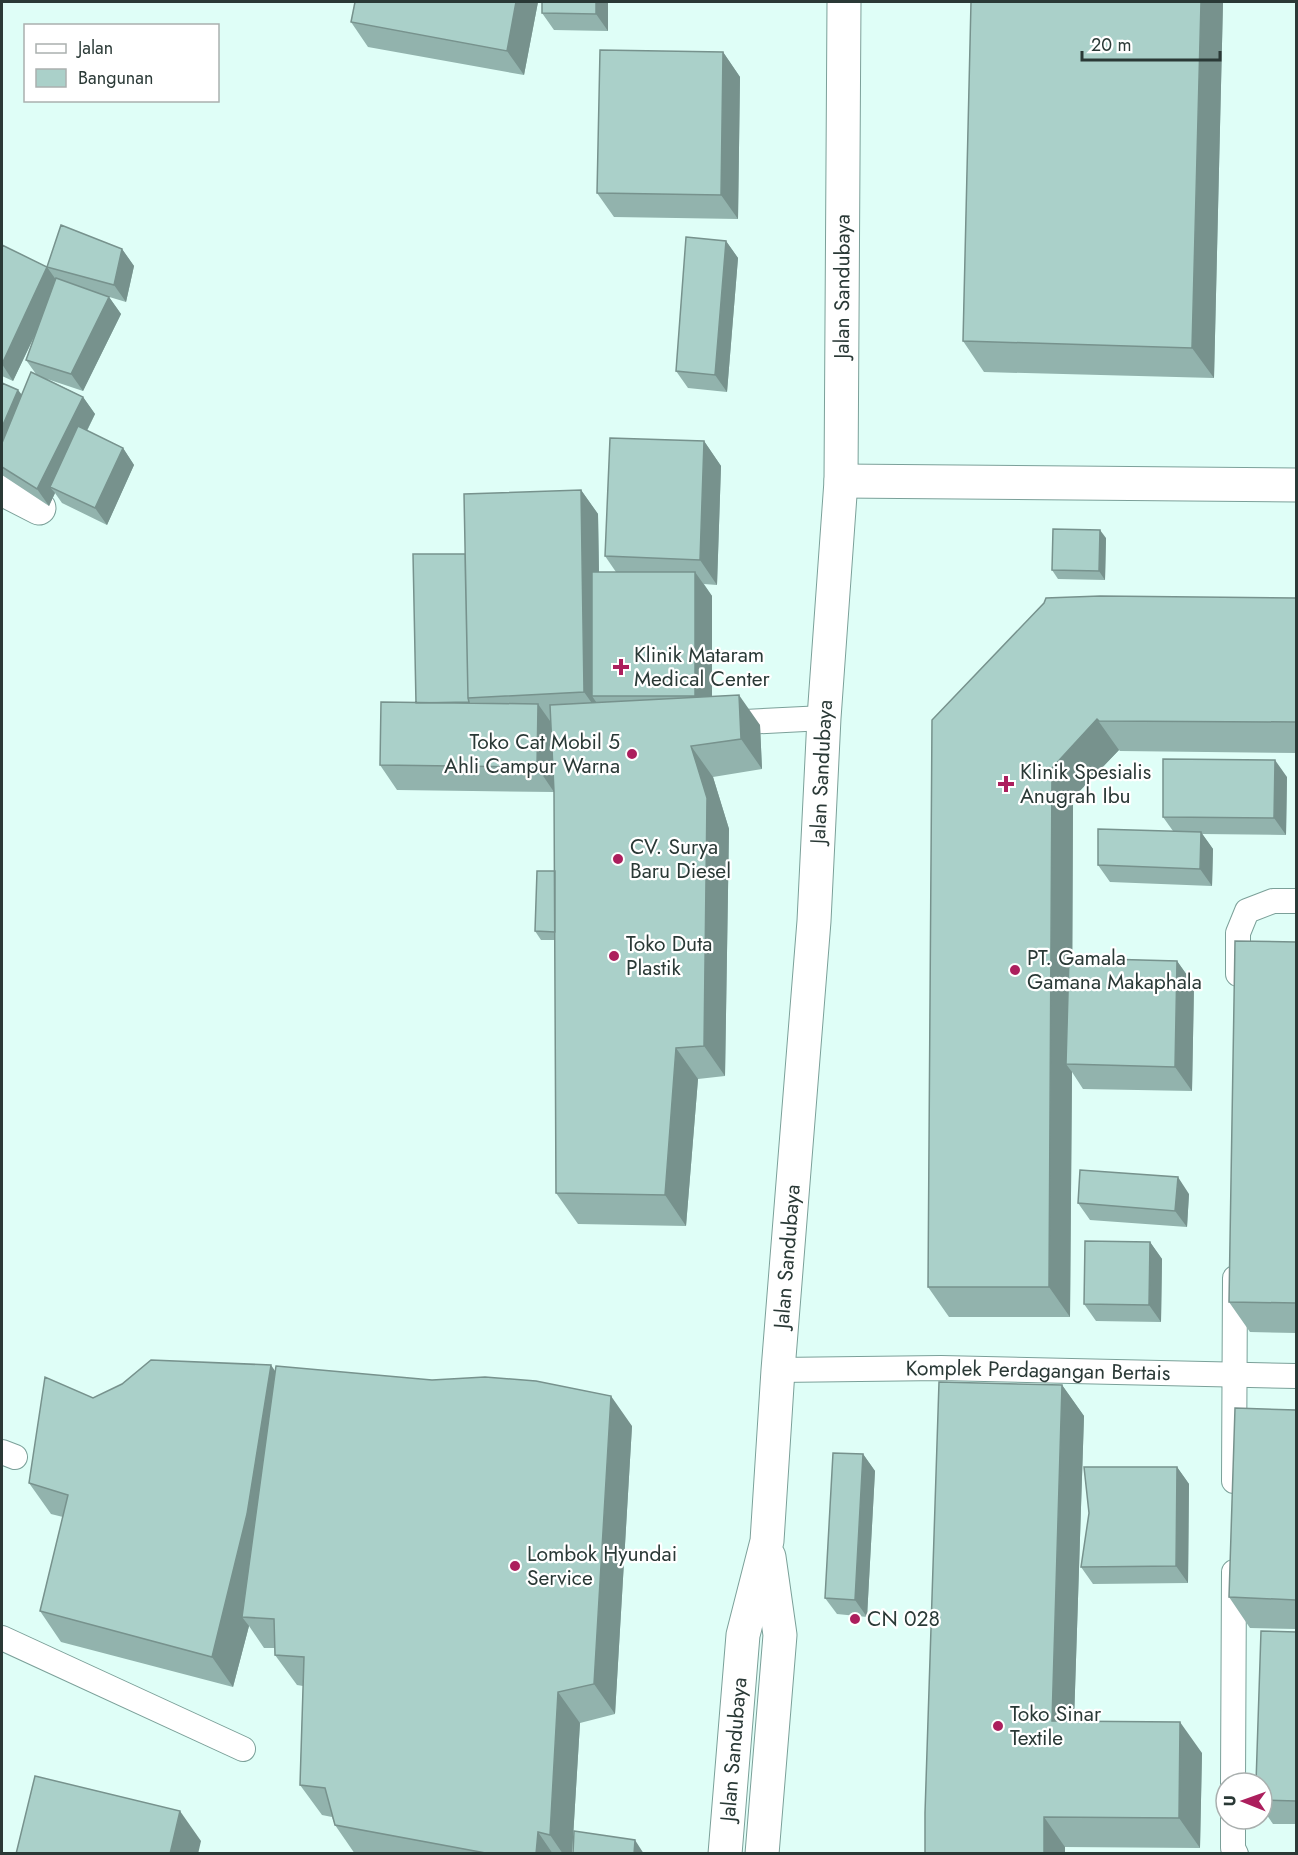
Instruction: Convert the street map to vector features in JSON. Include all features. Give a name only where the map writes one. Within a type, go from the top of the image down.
[{"type":"main road","name":"Jalan Sandubaya","points":[[725,1854],[743,1635],[767,1540],[778,1370],[814,921],[824,718],[841,482],[844,2]]},
{"type":"main road","points":[[841,482],[1296,485]]},
{"type":"main road","points":[[2,489],[39,508]]},
{"type":"main road","name":"Jalan Sandubaya","points":[[762,1854],[780,1635],[767,1540]]},
{"type":"lane","points":[[706,724],[824,718]]},
{"type":"lane","points":[[1238,993],[1238,933],[1247,911],[1273,901],[1296,901]]},
{"type":"lane","points":[[1234,1508],[1235,1256]]},
{"type":"lane","name":"Komplek Perdagangan Bertais","points":[[778,1370],[941,1368],[1296,1376]]},
{"type":"lane","points":[[1233,1771],[1234,1556]]},
{"type":"lane","points":[[2,1638],[243,1749]]},
{"type":"lane","points":[[1233,1831],[1233,1848],[1236,1854]]},
{"type":"building","points":[[355,2],[516,2],[507,51],[351,22]]},
{"type":"building","points":[[542,2],[596,2],[596,14],[542,13]]},
{"type":"building","points":[[971,2],[1201,2],[1192,348],[963,341]]},
{"type":"building","points":[[600,50],[723,52],[721,195],[597,193]]},
{"type":"building","points":[[61,225],[122,249],[114,285],[47,267]]},
{"type":"building","points":[[686,237],[726,241],[715,375],[676,371]]},
{"type":"building","points":[[2,245],[47,267],[2,364]]},
{"type":"building","points":[[56,278],[109,297],[71,374],[26,360]]},
{"type":"building","points":[[31,372],[83,397],[37,489],[2,467],[2,443]]},
{"type":"building","points":[[2,383],[18,390],[2,427]]},
{"type":"building","points":[[78,426],[123,448],[95,508],[50,487]]},
{"type":"building","points":[[610,438],[704,441],[700,560],[605,556]]},
{"type":"building","points":[[581,490],[584,692],[468,698],[464,494]]},
{"type":"building","points":[[1053,529],[1100,530],[1099,571],[1052,570]]},
{"type":"building","points":[[413,554],[465,554],[469,702],[416,703]]},
{"type":"building","points":[[592,572],[695,572],[695,696],[592,696]]},
{"type":"building","points":[[1100,596],[1296,598],[1296,722],[1099,721],[1097,719],[1052,768],[1049,1287],[928,1287],[932,720],[1044,603],[1046,598]]},
{"type":"building","points":[[739,695],[741,739],[691,746],[707,798],[704,1046],[676,1048],[665,1195],[556,1193],[554,792],[550,705]]},
{"type":"building","points":[[381,702],[538,704],[537,767],[380,765]]},
{"type":"building","points":[[1163,759],[1275,760],[1274,818],[1163,817]]},
{"type":"building","points":[[1098,829],[1201,832],[1200,869],[1098,865]]},
{"type":"building","points":[[537,871],[555,871],[555,932],[535,931]]},
{"type":"building","points":[[1235,941],[1296,942],[1296,1303],[1229,1302]]},
{"type":"building","points":[[1069,958],[1177,961],[1175,1067],[1066,1064]]},
{"type":"building","points":[[1080,1170],[1178,1177],[1175,1211],[1078,1203]]},
{"type":"building","points":[[1085,1241],[1150,1242],[1149,1305],[1084,1304]]},
{"type":"building","points":[[151,1360],[271,1365],[247,1514],[212,1657],[40,1611],[68,1495],[29,1483],[45,1377],[93,1398],[122,1384]]},
{"type":"building","points":[[276,1366],[432,1380],[485,1377],[536,1381],[611,1396],[594,1684],[558,1692],[550,1835],[538,1832],[536,1854],[491,1854],[335,1825],[325,1788],[300,1785],[304,1657],[275,1655],[274,1619],[242,1617]]},
{"type":"building","points":[[939,1382],[1062,1385],[1052,1721],[1180,1722],[1179,1818],[1044,1817],[1044,1854],[925,1854]]},
{"type":"building","points":[[1235,1408],[1296,1410],[1296,1600],[1229,1597]]},
{"type":"building","points":[[833,1453],[863,1454],[855,1600],[825,1598]]},
{"type":"building","points":[[1084,1467],[1177,1467],[1176,1566],[1081,1567],[1089,1513]]},
{"type":"building","points":[[1261,1631],[1296,1632],[1296,1801],[1274,1800],[1274,1771],[1256,1771]]},
{"type":"building","points":[[35,1776],[180,1811],[170,1854],[16,1854]]},
{"type":"building","points":[[574,1831],[635,1840],[634,1854],[573,1854]]},
{"type":"place","name":"Klinik Mataram Medical Center","points":[[621,667]]},
{"type":"place","name":"Toko Cat Mobil 5 Ahli Campur Warna","points":[[632,754]]},
{"type":"place","name":"Klinik Spesialis Anugrah Ibu","points":[[1006,784]]},
{"type":"place","name":"CV. Surya Baru Diesel","points":[[618,859]]},
{"type":"place","name":"Toko Duta Plastik","points":[[614,956]]},
{"type":"place","name":"PT. Gamala Gamana Makaphala","points":[[1015,970]]},
{"type":"place","name":"Lombok Hyundai Service","points":[[515,1566]]},
{"type":"place","name":"CN 028","points":[[855,1619]]},
{"type":"place","name":"Toko Sinar Textile","points":[[998,1726]]}]
